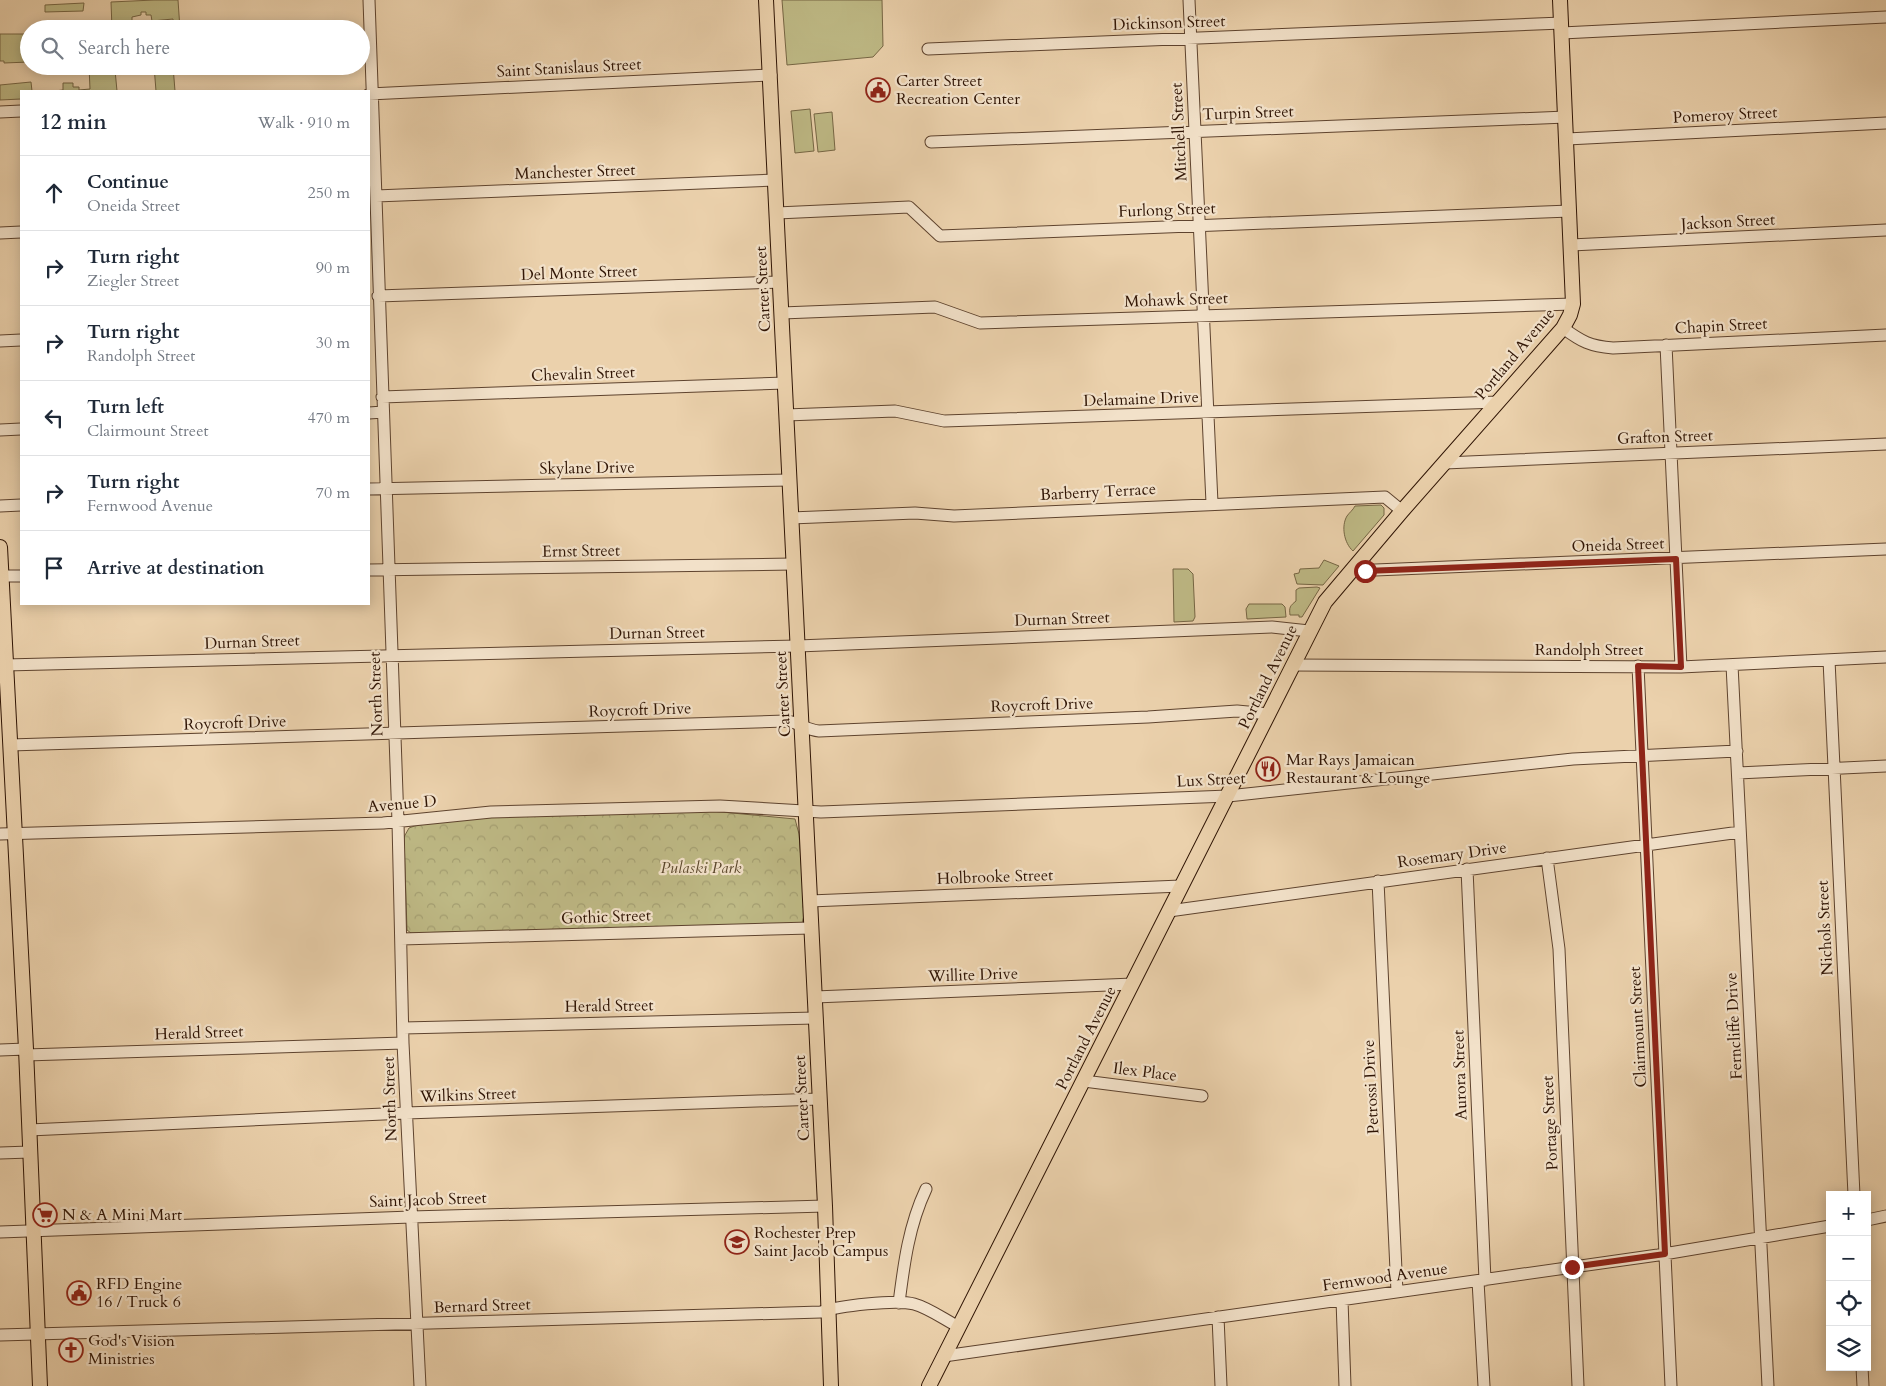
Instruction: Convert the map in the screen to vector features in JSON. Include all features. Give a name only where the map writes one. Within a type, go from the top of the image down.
[{"type":"main road","name":"Carter Street","points":[[766,0],[825,1206],[831,1386]]},
{"type":"main road","name":"Portland Avenue","points":[[929,1386],[1325,602],[1402,511],[1563,328],[1570,315],[1573,304],[1560,0]]},
{"type":"main road","points":[[0,556],[2,635],[5,665],[7,834],[26,1052],[40,1386]]},
{"type":"street","name":"North Street","points":[[369,0],[369,20]]},
{"type":"street","name":"Mitchell Street","points":[[1189,0],[1212,503]]},
{"type":"street","name":"Dickinson Street","points":[[928,49],[1191,38],[1886,17]]},
{"type":"street","name":"North Street","points":[[370,47],[376,196],[372,216],[378,296],[374,322],[383,412],[398,822],[406,1113],[420,1386]]},
{"type":"street","name":"Saint Stanislaus Street","points":[[371,94],[771,76]]},
{"type":"street","points":[[0,112],[20,111]]},
{"type":"street","name":"Turpin Street","points":[[931,142],[1566,117]]},
{"type":"street","name":"Pomeroy Street","points":[[1566,140],[1886,124]]},
{"type":"street","name":"Manchester Street","points":[[376,196],[775,180]]},
{"type":"street","name":"Furlong Street","points":[[777,213],[909,207],[940,236],[1570,211]]},
{"type":"street","name":"Jackson Street","points":[[1571,245],[1886,230]]},
{"type":"street","points":[[0,233],[20,232]]},
{"type":"street","name":"Del Monte Street","points":[[378,296],[780,282]]},
{"type":"street","name":"Mohawk Street","points":[[782,313],[935,307],[980,323],[1573,304]]},
{"type":"street","name":"Chapin Street","points":[[1563,328],[1576,338],[1593,346],[1613,348],[1886,335]]},
{"type":"street","points":[[0,341],[20,340]]},
{"type":"street","points":[[1666,345],[1681,667]]},
{"type":"street","name":"Chevalin Street","points":[[382,397],[785,382]]},
{"type":"street","name":"Delamaine Drive","points":[[786,415],[895,411],[944,422],[1498,402]]},
{"type":"street","points":[[370,413],[383,412]]},
{"type":"street","points":[[0,430],[20,429]]},
{"type":"street","name":"Grafton Street","points":[[1445,463],[1886,444]]},
{"type":"street","name":"Skylane Drive","points":[[370,489],[790,480]]},
{"type":"street","name":"Barberry Terrace","points":[[791,518],[915,513],[954,516],[1212,503],[1385,497],[1402,511]]},
{"type":"street","points":[[0,506],[20,505]]},
{"type":"street","name":"Oneida Street","points":[[1351,571],[1886,550]]},
{"type":"street","name":"Ernst Street","points":[[370,570],[793,564]]},
{"type":"street","points":[[2,576],[20,576]]},
{"type":"street","name":"Durnan Street","points":[[5,665],[798,646],[1272,627],[1309,631]]},
{"type":"street","name":"Randolph Street","points":[[1292,665],[1681,667],[1886,657]]},
{"type":"street","name":"Nichols Street","points":[[1829,660],[1854,1191]]},
{"type":"street","name":"Ferncliffe Drive","points":[[1732,664],[1768,1386]]},
{"type":"street","name":"Clairmount Street","points":[[1638,666],[1671,1386]]},
{"type":"street","name":"Roycroft Drive","points":[[6,737],[394,734],[785,721],[794,721],[802,727],[819,731],[1138,718],[1237,711],[1269,714]]},
{"type":"street","name":"Lux Street","points":[[806,812],[1228,796],[1573,760],[1736,751]]},
{"type":"street","points":[[1738,773],[1886,766]]},
{"type":"street","name":"Avenue D","points":[[7,834],[398,822],[491,812],[692,806],[730,806],[806,812]]},
{"type":"street","name":"Rosemary Drive","points":[[1169,911],[1740,832]]},
{"type":"street","name":"Portage Street","points":[[1547,858],[1559,949],[1578,1386]]},
{"type":"street","name":"Aurora Street","points":[[1467,869],[1484,1386]]},
{"type":"street","name":"Petrossi Drive","points":[[1378,881],[1397,1292]]},
{"type":"street","name":"Holbrooke Street","points":[[810,901],[1181,886]]},
{"type":"street","name":"Gothic Street","points":[[401,939],[811,928]]},
{"type":"street","name":"Willite Drive","points":[[814,997],[1133,984]]},
{"type":"street","name":"Herald Street","points":[[403,1028],[815,1018]]},
{"type":"street","name":"Herald Street","points":[[0,1050],[26,1052],[404,1043]]},
{"type":"street","name":"Ilex Place","points":[[1084,1081],[1202,1096]]},
{"type":"street","name":"Wilkins Street","points":[[29,1130],[406,1113],[819,1099]]},
{"type":"street","points":[[0,1153],[30,1152]]},
{"type":"street","points":[[899,1303],[903,1266],[911,1228],[926,1189]]},
{"type":"street","name":"Saint Jacob Street","points":[[0,1232],[411,1217],[825,1206]]},
{"type":"street","points":[[1871,1219],[1886,1216]]},
{"type":"street","name":"Fernwood Avenue","points":[[944,1356],[1665,1254],[1826,1227]]},
{"type":"street","points":[[1342,1300],[1345,1386]]},
{"type":"street","name":"Bernard Street","points":[[0,1335],[821,1312],[837,1306],[899,1303],[916,1304],[959,1327]]},
{"type":"street","points":[[1218,1317],[1221,1386]]},
{"type":"street","points":[[1862,1371],[1863,1386]]},
{"type":"green space","points":[[178,0],[179,20],[152,20],[151,15],[141,12],[141,15],[132,17],[132,20],[112,20],[111,2]]},
{"type":"green space","points":[[782,0],[882,0],[883,46],[873,57],[787,65]]},
{"type":"green space","points":[[84,3],[83,11],[45,12],[45,5]]},
{"type":"green space","points":[[0,34],[20,34],[20,62],[4,63],[4,61],[0,61]]},
{"type":"green space","points":[[89,75],[115,75],[117,90],[79,90],[90,89]]},
{"type":"green space","points":[[155,75],[174,75],[175,90],[156,90]]},
{"type":"green space","points":[[31,82],[32,90],[20,90],[20,99],[0,100],[0,85]]},
{"type":"green space","points":[[63,83],[73,83],[73,87],[79,87],[79,90],[63,90]]},
{"type":"green space","points":[[810,109],[814,151],[795,153],[791,111]]},
{"type":"green space","points":[[832,112],[835,150],[818,152],[814,114]]},
{"type":"green space","points":[[1381,505],[1384,508],[1384,515],[1353,551],[1347,544],[1344,534],[1347,516],[1355,506]]},
{"type":"green space","points":[[1324,560],[1339,566],[1323,585],[1297,584],[1294,574],[1299,573],[1300,569],[1319,568]]},
{"type":"green space","points":[[1173,569],[1188,569],[1193,574],[1195,617],[1193,621],[1174,622]]},
{"type":"green space","points":[[1299,588],[1320,588],[1302,617],[1290,615],[1290,607],[1296,601],[1296,590]]},
{"type":"green space","points":[[1249,604],[1282,604],[1285,607],[1286,617],[1247,619],[1246,609]]},
{"type":"green space","name":"Pulaski Park","points":[[711,811],[795,819],[799,834],[805,912],[802,923],[411,933],[407,930],[404,837],[409,828],[420,824],[493,817]]},
{"type":"place","name":"Carter Street Recreation Center","points":[[878,90]]},
{"type":"place","name":"Mar Rays Jamaican Restaurant & Lounge","points":[[1268,769]]},
{"type":"place","name":"N & A Mini Mart","points":[[45,1215]]},
{"type":"place","name":"Rochester Prep Saint Jacob Campus","points":[[737,1242]]},
{"type":"place","name":"RFD Engine 16 / Truck 6","points":[[79,1293]]},
{"type":"place","name":"God's Vision Ministries","points":[[71,1350]]},
{"type":"route","points":[[1365,571],[1676,559],[1681,667],[1638,666],[1665,1254],[1572,1267]]}]
